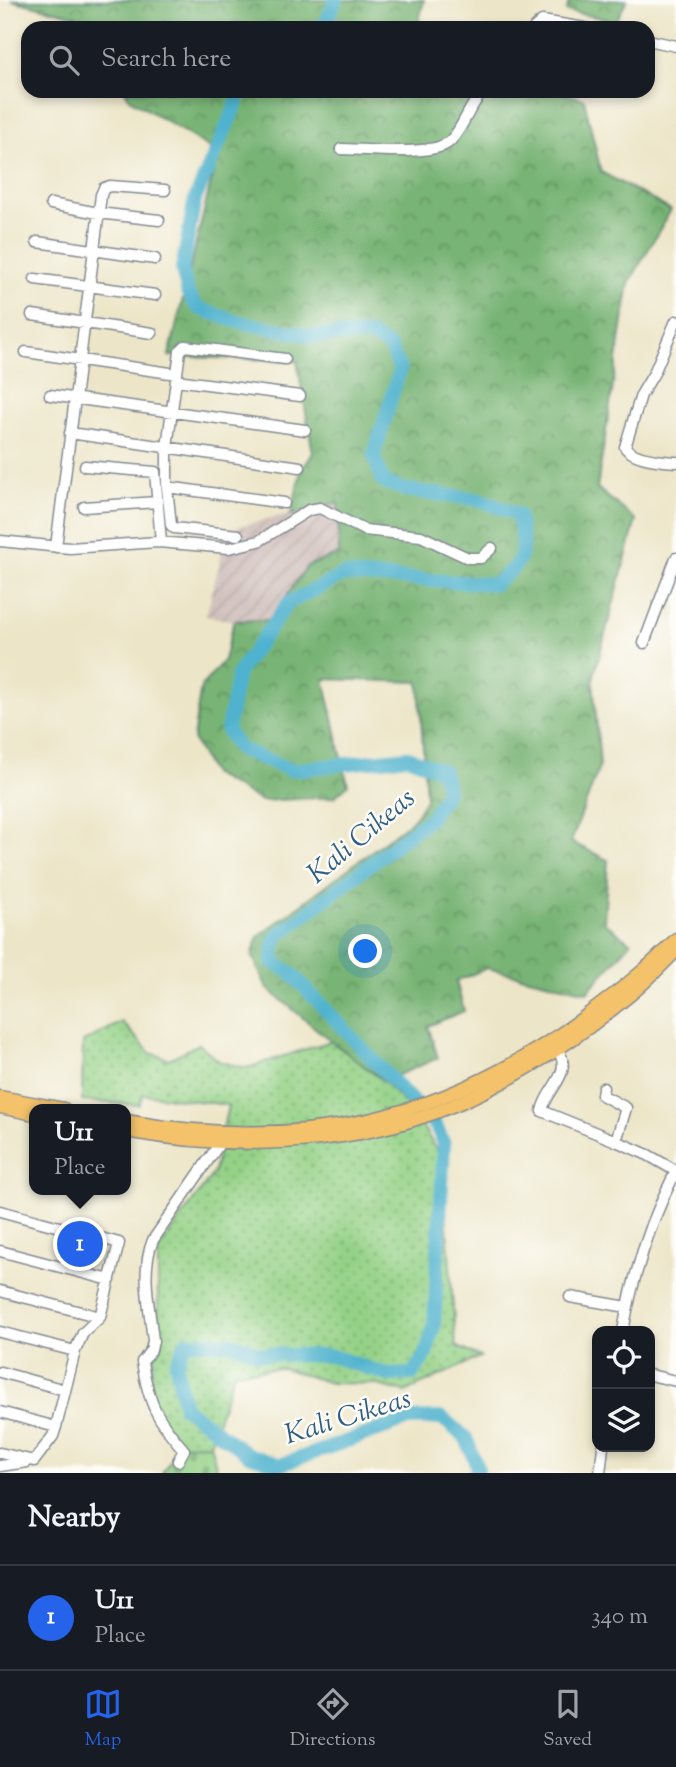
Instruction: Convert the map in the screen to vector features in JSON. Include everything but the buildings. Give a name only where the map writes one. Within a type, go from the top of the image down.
[{"type":"main road","points":[[459,1097],[496,1084],[557,1049],[631,995],[676,944]]},
{"type":"main road","points":[[131,1122],[217,1133],[297,1131],[412,1121],[459,1097],[552,1041],[676,944]]},
{"type":"main road","points":[[0,1097],[37,1104]]},
{"type":"main road","points":[[0,1107],[29,1113]]},
{"type":"main road","points":[[131,1131],[220,1143],[297,1141],[381,1123]]},
{"type":"street","points":[[655,42],[676,46]]},
{"type":"street","points":[[341,149],[417,151],[443,146],[452,140],[477,98]]},
{"type":"street","points":[[57,547],[78,359],[101,195],[104,188],[110,186],[165,190]]},
{"type":"street","points":[[51,204],[159,220]]},
{"type":"street","points":[[37,242],[155,259]]},
{"type":"street","points":[[35,279],[155,295]]},
{"type":"street","points":[[32,315],[152,333]]},
{"type":"street","points":[[676,321],[654,373],[640,395],[625,447],[628,452],[676,462]]},
{"type":"street","points":[[237,535],[172,527],[167,487],[167,447],[180,351],[185,346],[285,359]]},
{"type":"street","points":[[26,352],[300,396]]},
{"type":"street","points":[[50,395],[304,430]]},
{"type":"street","points":[[70,433],[300,467]]},
{"type":"street","points":[[85,466],[155,472],[161,542]]},
{"type":"street","points":[[167,487],[284,503]]},
{"type":"street","points":[[84,507],[157,502]]},
{"type":"street","points":[[0,541],[71,548],[161,542],[229,548],[259,541],[309,510],[320,508],[364,530],[421,536],[468,558],[481,558],[492,548]]},
{"type":"street","points":[[644,643],[676,558]]},
{"type":"street","points":[[557,1049],[562,1057],[563,1067],[552,1092],[542,1106],[542,1111],[648,1155],[676,1171],[657,1208],[623,1326]]},
{"type":"street","points":[[603,1088],[602,1096],[626,1108],[616,1141]]},
{"type":"street","points":[[178,1461],[184,1450],[153,1410],[142,1362],[151,1350],[153,1341],[146,1269],[148,1252],[153,1240],[220,1143]]},
{"type":"street","points":[[0,1211],[119,1243],[100,1317],[83,1333],[75,1351],[52,1436],[34,1461],[0,1466]]},
{"type":"street","points":[[0,1251],[110,1280]]},
{"type":"street","points":[[0,1291],[100,1317]]},
{"type":"street","points":[[570,1297],[627,1307]]},
{"type":"street","points":[[0,1332],[75,1351]]},
{"type":"street","points":[[0,1372],[65,1390]]},
{"type":"street","points":[[655,1376],[676,1381]]},
{"type":"street","points":[[0,1412],[56,1427]]},
{"type":"street","points":[[600,1473],[602,1452]]},
{"type":"street","points":[[0,1453],[34,1461]]},
{"type":"shaded area","points":[[338,501],[339,554],[307,566],[270,620],[234,621],[206,616],[221,558],[222,531]]},
{"type":"green space","points":[[11,0],[424,0],[419,21],[79,21],[76,16]]},
{"type":"green space","points":[[570,0],[627,0],[616,21],[566,11]]},
{"type":"green space","points":[[580,98],[584,99],[601,172],[671,210],[629,283],[597,488],[636,520],[593,679],[600,765],[571,842],[608,860],[604,922],[631,943],[587,992],[487,968],[456,981],[464,1011],[428,1026],[438,1058],[384,1081],[267,988],[252,955],[259,936],[413,820],[426,799],[419,682],[324,679],[348,785],[334,797],[261,801],[212,774],[193,739],[201,687],[224,660],[234,621],[270,620],[307,566],[339,554],[338,502],[291,515],[301,471],[313,453],[297,361],[169,356],[218,153],[130,99]]},
{"type":"green space","points":[[122,1022],[150,1053],[169,1059],[199,1044],[220,1062],[247,1068],[331,1041],[384,1081],[415,1114],[442,1159],[456,1346],[480,1357],[405,1392],[374,1384],[331,1383],[282,1368],[234,1372],[210,1444],[180,1445],[149,1401],[158,1314],[158,1250],[214,1172],[228,1105],[143,1094],[139,1105],[82,1101],[83,1042]]},
{"type":"green space","points":[[210,1444],[218,1473],[162,1473],[180,1445]]},
{"type":"waterway","name":"Kali Cikeas","points":[[326,21],[336,0]]},
{"type":"waterway","name":"Kali Cikeas","points":[[239,98],[195,199],[182,269],[188,294],[198,308],[235,321],[312,336],[370,335],[390,347],[400,369],[374,455],[383,482],[406,490],[481,500],[518,515],[522,547],[513,568],[495,584],[344,575],[288,603],[238,673],[227,730],[239,749],[291,770],[408,757],[443,771],[447,792],[430,818],[275,938],[273,962],[290,972],[436,1126],[444,1144],[434,1326],[426,1354],[413,1374],[388,1375],[332,1356],[261,1354],[231,1343],[186,1342],[176,1364],[184,1407],[249,1455],[280,1465],[409,1419],[442,1418],[466,1438],[478,1469],[475,1473]]},
{"type":"place","name":"U11","points":[[80,1244]]}]
